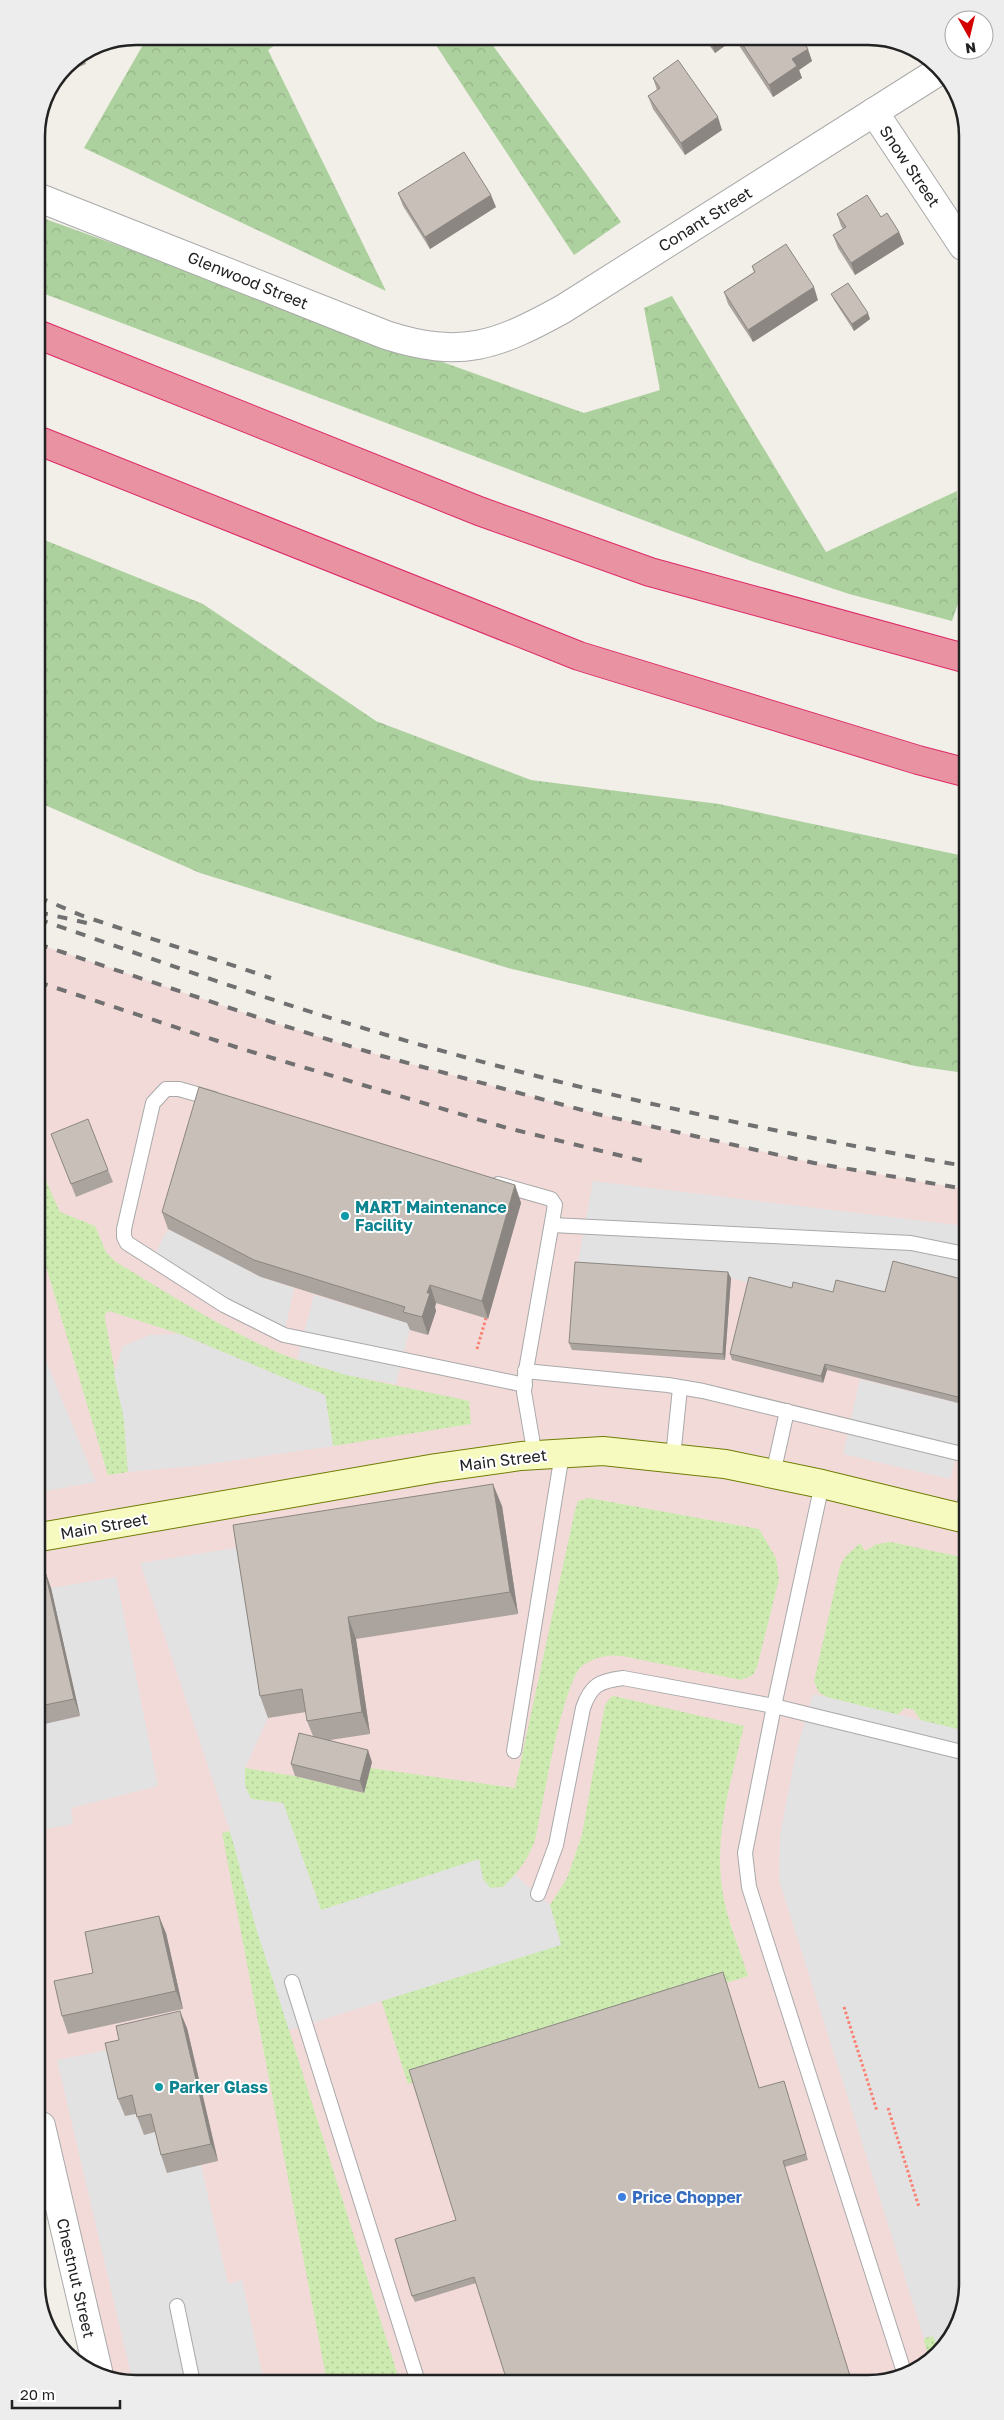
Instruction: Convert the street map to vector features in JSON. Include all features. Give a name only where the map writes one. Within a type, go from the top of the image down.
[{"type":"highway","points":[[45,337],[479,511],[650,572],[959,657]]},
{"type":"highway","points":[[45,443],[579,656],[918,760],[959,771]]},
{"type":"main road","name":"Main Street","points":[[45,1536],[436,1468],[535,1456],[603,1451],[725,1464],[959,1511]]},
{"type":"street","name":"Conant Street","points":[[463,348],[514,334],[563,309],[934,74]]},
{"type":"street","name":"Snow Street","points":[[874,112],[959,240]]},
{"type":"street","name":"Glenwood Street","points":[[45,199],[386,335],[428,346],[463,348]]},
{"type":"street","name":"Chestnut Street","points":[[45,2143],[97,2366]]},
{"type":"lane","points":[[227,1103],[179,1089],[166,1089],[158,1094],[153,1103],[124,1237],[127,1244],[224,1305],[284,1335],[525,1378],[680,1388],[787,1411],[959,1453]]},
{"type":"lane","points":[[484,1180],[551,1199],[555,1206],[525,1378],[535,1456]]},
{"type":"lane","points":[[552,1225],[911,1243],[959,1253]]},
{"type":"lane","points":[[673,1457],[680,1388]]},
{"type":"lane","points":[[773,1474],[787,1411]]},
{"type":"lane","points":[[514,1751],[562,1454]]},
{"type":"lane","points":[[822,1484],[774,1706],[745,1853],[749,1888],[903,2368]]},
{"type":"lane","points":[[538,1894],[556,1845],[584,1708],[589,1692],[598,1684],[609,1680],[623,1678],[774,1706],[959,1751]]},
{"type":"lane","points":[[292,1982],[416,2375]]},
{"type":"lane","points":[[177,2306],[191,2375]]},
{"type":"path","points":[[477,1348],[486,1318]]},
{"type":"path","points":[[844,2007],[877,2111]]},
{"type":"path","points":[[888,2108],[919,2207]]},
{"type":"shaded area","points":[[45,946],[275,1023],[382,1056],[597,1114],[814,1163],[959,1188],[959,2284],[954,2313],[944,2334],[932,2348],[913,2363],[891,2372],[868,2375],[130,2375],[113,2372],[97,2366],[45,2142]]},
{"type":"shaded area","points":[[593,1181],[959,1225],[959,1286],[887,1299],[836,1299],[794,1294],[731,1278],[577,1268]]},
{"type":"shaded area","points":[[168,1229],[261,1277],[294,1288],[284,1335],[152,1259]]},
{"type":"shaded area","points":[[314,1295],[411,1324],[396,1384],[346,1375],[297,1359]]},
{"type":"shaded area","points":[[180,1334],[325,1395],[333,1446],[195,1466],[128,1472],[124,1419],[114,1374],[123,1346],[150,1335]]},
{"type":"shaded area","points":[[45,1359],[96,1482],[45,1491]]},
{"type":"shaded area","points":[[860,1379],[959,1403],[959,1449],[950,1479],[843,1454]]},
{"type":"shaded area","points":[[241,1547],[268,1718],[245,1768],[245,1786],[251,1799],[283,1803],[321,1910],[479,1859],[483,1879],[490,1888],[503,1887],[515,1875],[550,1905],[561,1945],[289,2030],[256,1928],[230,1831],[140,1563]]},
{"type":"shaded area","points":[[116,1577],[158,1786],[71,1808],[73,1824],[45,1829],[45,1724],[80,1716],[51,1588]]},
{"type":"shaded area","points":[[813,1694],[959,1729],[959,2284],[957,2301],[950,2324],[936,2344],[933,2336],[924,2338],[779,1880],[780,1836],[796,1753]]},
{"type":"shaded area","points":[[108,2050],[125,2116],[139,2113],[158,2131],[201,2165],[228,2284],[242,2280],[262,2375],[131,2375],[57,2060]]},
{"type":"green space","points":[[143,45],[275,45],[268,50],[386,291],[84,148]]},
{"type":"green space","points":[[436,45],[493,45],[621,222],[574,255]]},
{"type":"green space","points":[[45,219],[584,413],[660,390],[644,308],[672,296],[826,552],[957,491],[959,601],[952,621],[849,594],[754,562],[45,294]]},
{"type":"green space","points":[[45,540],[203,604],[376,721],[531,780],[719,804],[959,855],[959,1072],[915,1066],[508,968],[200,873],[45,805]]},
{"type":"green space","points":[[45,1178],[60,1212],[95,1226],[106,1252],[116,1262],[228,1328],[274,1351],[319,1367],[469,1401],[471,1424],[333,1446],[325,1395],[180,1334],[109,1311],[105,1314],[105,1319],[124,1419],[128,1472],[108,1475],[45,1263]]},
{"type":"green space","points":[[589,1498],[759,1529],[776,1558],[779,1579],[757,1667],[753,1675],[741,1680],[617,1655],[591,1660],[582,1666],[567,1696],[560,1720],[535,1841],[522,1866],[503,1887],[490,1888],[483,1879],[479,1860],[296,1919],[318,1901],[283,1803],[251,1799],[245,1786],[245,1768],[295,1776],[364,1793],[370,1768],[515,1788],[575,1510],[578,1501]]},
{"type":"green space","points":[[891,1542],[959,1557],[959,1729],[921,1721],[914,1710],[905,1708],[897,1715],[827,1697],[819,1693],[814,1681],[840,1566],[845,1557],[860,1543],[865,1551],[877,1544]]},
{"type":"green space","points":[[614,1696],[744,1726],[724,1814],[720,1859],[721,1881],[727,1913],[748,1976],[408,2084],[373,1975],[561,1945],[550,1905],[567,1878],[582,1835],[605,1705]]},
{"type":"green space","points":[[230,1831],[289,2030],[398,2375],[326,2375],[222,1833]]},
{"type":"green space","points":[[933,2336],[937,2343],[927,2352],[924,2341],[924,2338]]},
{"type":"building","points":[[743,45],[806,45],[808,49],[792,59],[797,66],[769,85]]},
{"type":"building","points":[[678,60],[718,117],[681,143],[648,96],[660,88],[653,78]]},
{"type":"building","points":[[464,152],[491,195],[425,237],[398,193]]},
{"type":"building","points":[[867,195],[881,217],[887,213],[899,232],[851,263],[833,235],[846,227],[837,214]]},
{"type":"building","points":[[786,244],[814,287],[748,330],[724,292],[755,272],[752,266]]},
{"type":"building","points":[[848,283],[868,313],[852,324],[831,294]]},
{"type":"building","name":"MART Maintenance Facility","points":[[199,1087],[515,1185],[482,1301],[430,1285],[427,1293],[430,1293],[422,1317],[403,1312],[405,1307],[254,1260],[162,1212]]},
{"type":"building","points":[[88,1119],[108,1170],[71,1184],[51,1134]]},
{"type":"building","points":[[893,1261],[959,1278],[959,1397],[825,1364],[821,1376],[730,1354],[749,1277],[792,1288],[793,1282],[833,1292],[836,1280],[885,1292]]},
{"type":"building","points":[[575,1262],[728,1272],[723,1354],[569,1343]]},
{"type":"building","points":[[493,1484],[510,1592],[348,1617],[362,1712],[307,1721],[302,1689],[260,1696],[233,1525]]},
{"type":"building","points":[[45,1571],[74,1699],[45,1705]]},
{"type":"building","points":[[299,1733],[368,1750],[360,1781],[291,1764]]},
{"type":"building","points":[[159,1916],[176,1991],[62,2016],[54,1981],[93,1973],[85,1932]]},
{"type":"building","name":"Price Chopper","points":[[723,1972],[759,2088],[784,2081],[806,2154],[783,2161],[850,2375],[505,2375],[474,2277],[412,2296],[395,2239],[456,2220],[409,2070]]},
{"type":"building","name":"Parker Glass","points":[[180,2011],[211,2144],[161,2155],[151,2114],[137,2117],[132,2095],[118,2099],[105,2043],[119,2040],[116,2026]]},
{"type":"railway","points":[[45,900],[83,916],[271,978]]},
{"type":"railway","points":[[45,914],[87,923]]},
{"type":"railway","points":[[45,921],[280,1002],[449,1053],[706,1116],[959,1165]]},
{"type":"railway","points":[[45,946],[275,1023],[382,1056],[597,1114],[814,1163],[959,1188]]},
{"type":"railway","points":[[45,984],[239,1048],[507,1128],[651,1163]]},
{"type":"place","name":"MART Maintenance Facility","points":[[345,1216]]},
{"type":"place","name":"Parker Glass","points":[[159,2087]]},
{"type":"place","name":"Price Chopper","points":[[622,2197]]}]
